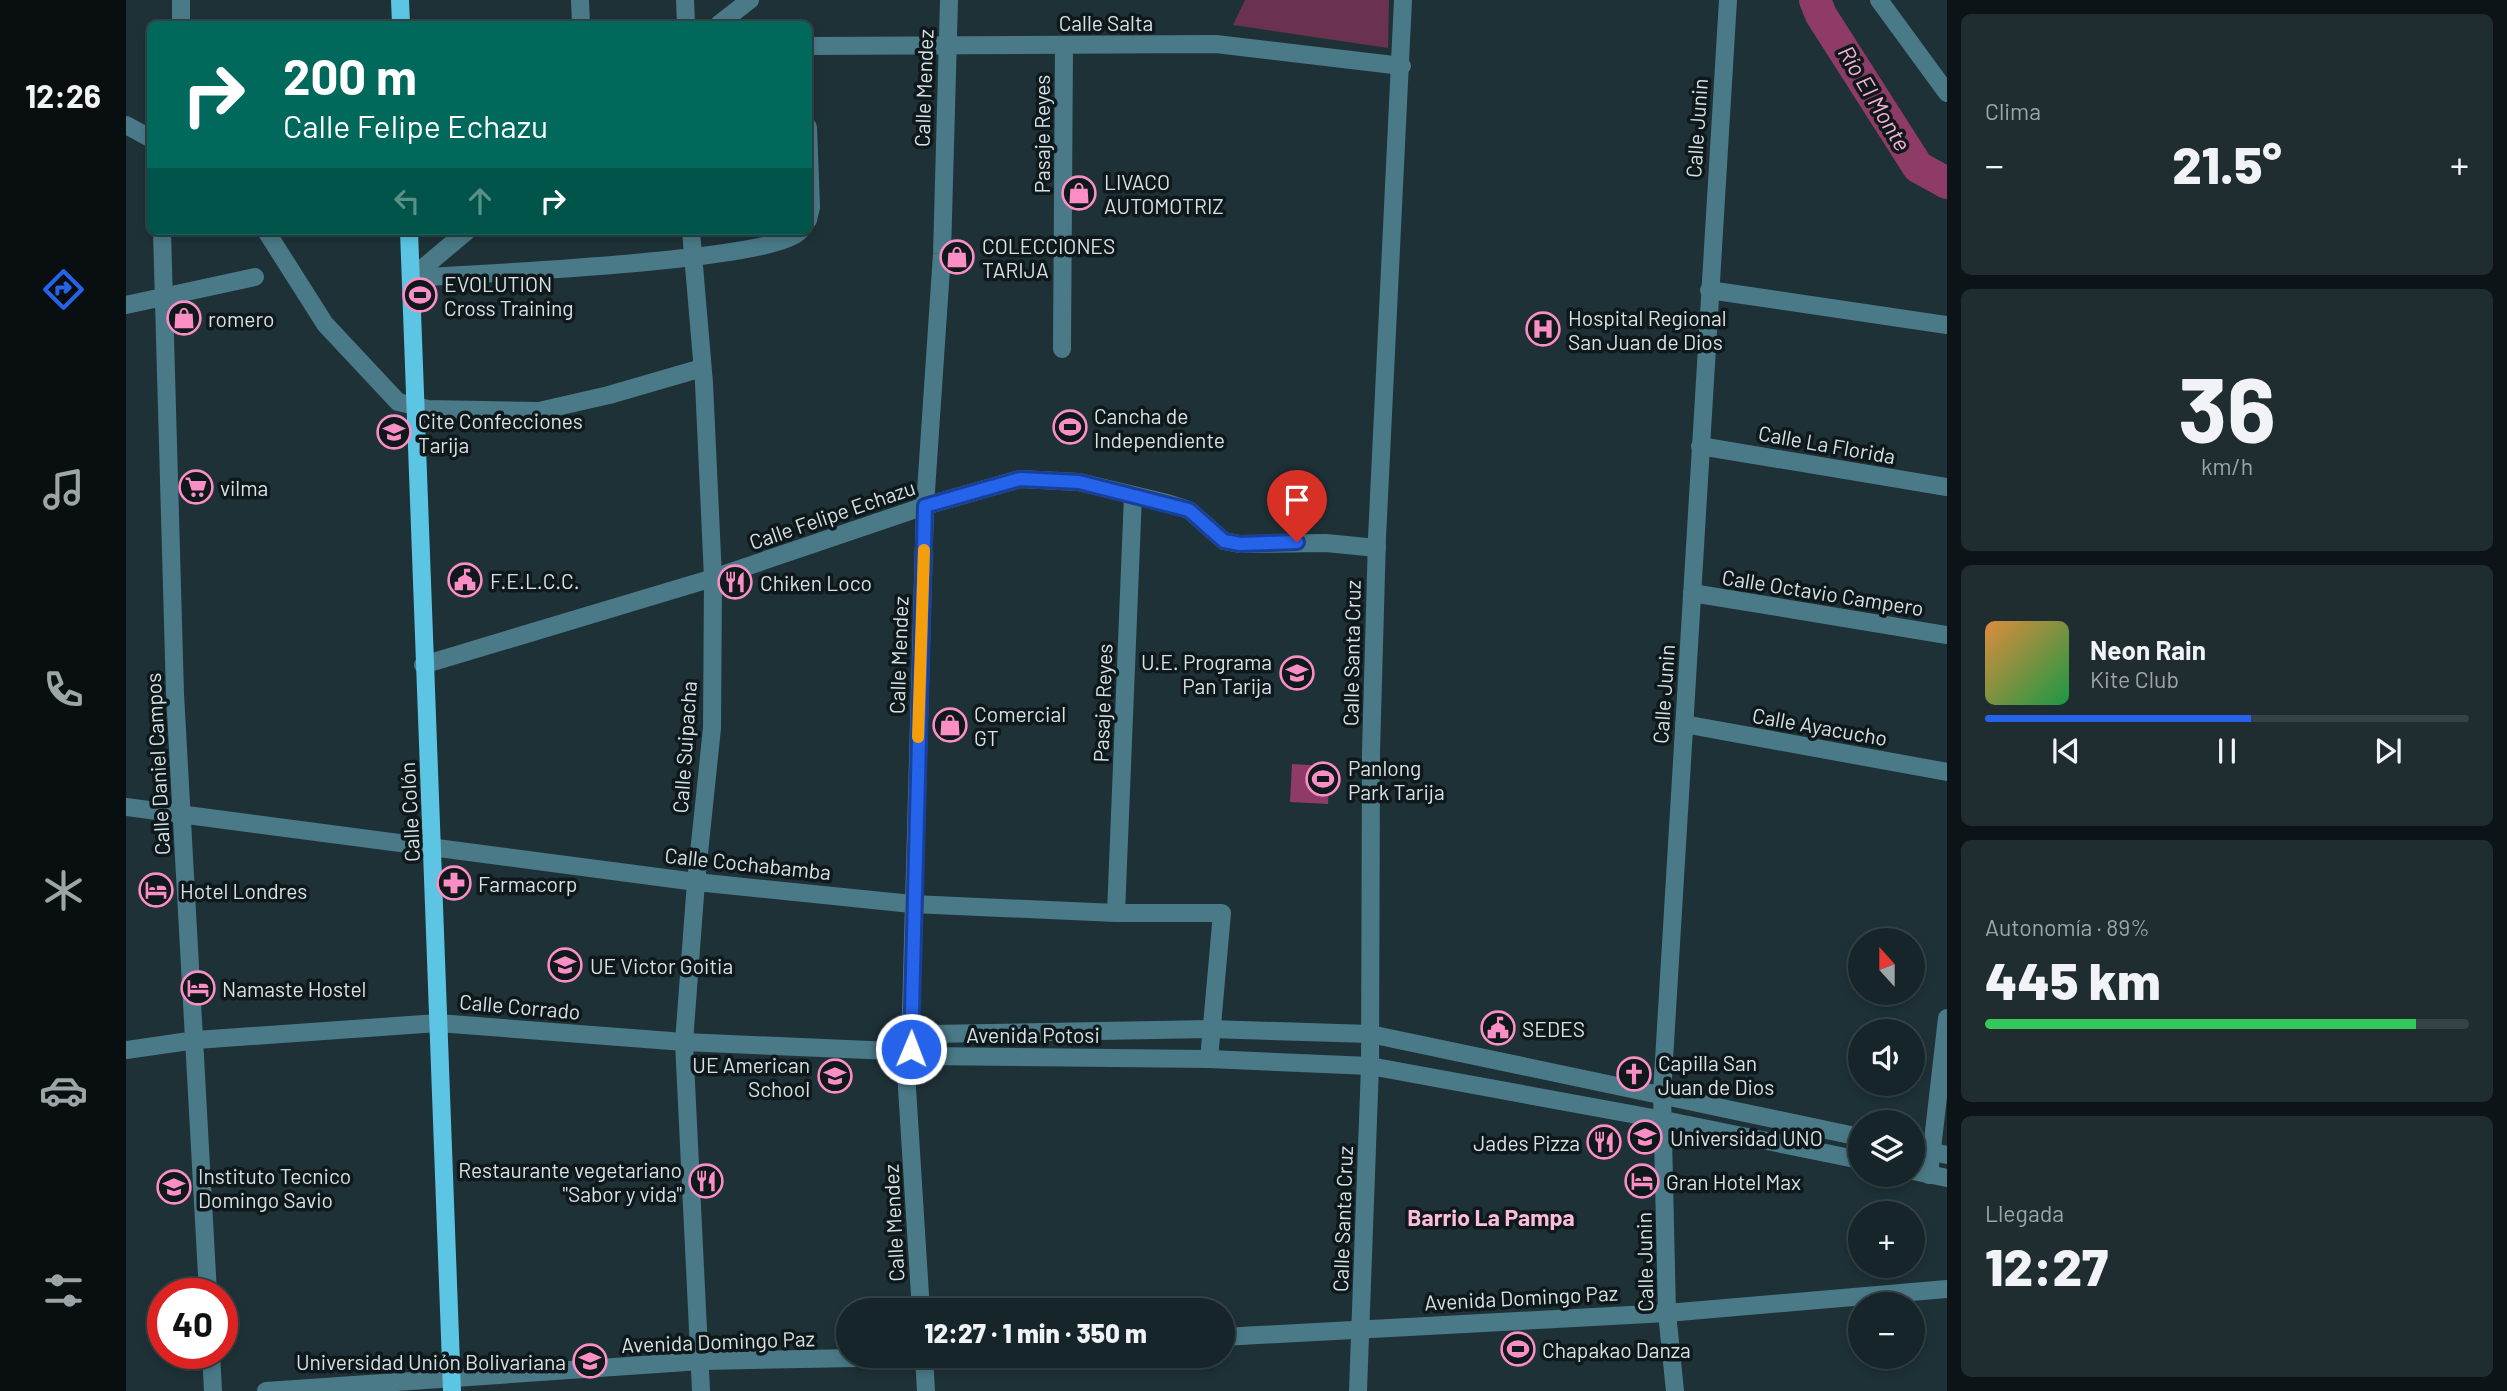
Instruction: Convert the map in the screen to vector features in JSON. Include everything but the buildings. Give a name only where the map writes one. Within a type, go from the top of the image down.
[{"type":"main road","points":[[400,0],[401,21]]},
{"type":"main road","name":"Calle Colón","points":[[409,235],[423,665],[434,845],[452,1385]]},
{"type":"street","points":[[181,0],[181,21]]},
{"type":"street","points":[[580,0],[581,21]]},
{"type":"street","points":[[685,0],[686,21]]},
{"type":"street","points":[[723,21],[750,0]]},
{"type":"street","name":"Calle Mendez","points":[[920,1298],[906,1072],[911,1049],[912,904],[925,506],[942,254],[949,0]]},
{"type":"street","name":"Calle Santa Cruz","points":[[1358,1391],[1370,1066],[1377,548],[1402,66],[1403,0]]},
{"type":"street","name":"Calle Junin","points":[[1675,1391],[1667,1313],[1662,1093],[1728,0]]},
{"type":"street","points":[[1879,0],[1947,93]]},
{"type":"street","name":"Calle Salta","points":[[812,46],[1216,44],[1402,66]]},
{"type":"street","name":"Pasaje Reyes","points":[[1062,349],[1064,45]]},
{"type":"street","points":[[126,125],[147,136]]},
{"type":"street","name":"Calle Daniel Campos","points":[[162,235],[174,694],[196,1040],[207,1278]]},
{"type":"street","points":[[268,235],[326,324],[398,402],[414,406],[539,411],[610,395],[702,368]]},
{"type":"street","points":[[411,278],[462,235]]},
{"type":"street","name":"Calle Suipacha","points":[[691,235],[702,368],[713,578],[712,728],[695,882],[684,1042],[701,1391]]},
{"type":"street","points":[[411,278],[691,258],[771,246],[797,235]]},
{"type":"street","points":[[126,305],[255,277]]},
{"type":"street","points":[[1709,290],[1947,325]]},
{"type":"street","name":"Calle La Florida","points":[[1700,446],[1947,487]]},
{"type":"street","name":"Calle Felipe Echazu","points":[[423,665],[713,578],[925,506],[1020,479],[1079,482],[1189,510],[1224,541],[1240,544],[1326,543],[1377,548]]},
{"type":"street","name":"Pasaje Reyes","points":[[1116,913],[1133,495]]},
{"type":"street","name":"Calle Octavio Campero","points":[[1692,593],[1947,635]]},
{"type":"street","name":"Calle Ayacucho","points":[[1684,724],[1947,772]]},
{"type":"street","name":"Calle Cochabamba","points":[[126,807],[434,845],[695,882],[912,904],[1116,913],[1222,913],[1209,1059]]},
{"type":"street","points":[[1930,1175],[1940,1154],[1947,1018]]},
{"type":"street","name":"Calle Corrado","points":[[126,1050],[196,1040],[438,1023],[684,1042],[892,1051],[911,1049]]},
{"type":"street","name":"Avenida Potosi","points":[[1848,1133],[1370,1034],[1210,1029],[931,1034],[911,1049],[923,1056],[1209,1059],[1370,1066],[1664,1120],[1848,1158]]},
{"type":"street","name":"Avenida Domingo Paz","points":[[1235,1336],[1361,1327],[1667,1313],[1947,1289]]},
{"type":"street","name":"Avenida Domingo Paz","points":[[266,1391],[452,1385],[701,1362],[836,1360]]},
{"type":"street","points":[[925,1368],[926,1391]]},
{"type":"street","points":[[212,1369],[213,1391]]},
{"type":"shaded area","points":[[1245,0],[1389,0],[1388,48],[1233,25]]},
{"type":"shaded area","points":[[1292,764],[1330,766],[1328,804],[1290,802]]},
{"type":"waterway","name":"Río El Monte","points":[[1815,0],[1821,15],[1918,167],[1947,183]]},
{"type":"slow traffic","points":[[918,737],[924,550]]},
{"type":"place","name":"LIVACO AUTOMOTRIZ","points":[[1079,193]]},
{"type":"place","name":"COLECCIONES TARIJA","points":[[957,257]]},
{"type":"place","name":"EVOLUTION Cross Training","points":[[420,295]]},
{"type":"place","name":"romero","points":[[184,318]]},
{"type":"place","name":"Hospital Regional San Juan de Dios","points":[[1543,329]]},
{"type":"place","name":"Cancha de Independiente","points":[[1070,427]]},
{"type":"place","name":"Cite Confecciones Tarija","points":[[394,432]]},
{"type":"place","name":"vilma","points":[[196,487]]},
{"type":"place","name":"F.E.L.C.C.","points":[[465,580]]},
{"type":"place","name":"Chiken Loco","points":[[735,582]]},
{"type":"place","name":"U.E. Programa Pan Tarija","points":[[1297,673]]},
{"type":"place","name":"Comercial GT","points":[[950,725]]},
{"type":"place","name":"Panlong Park Tarija","points":[[1323,779]]},
{"type":"place","name":"Farmacorp","points":[[454,883]]},
{"type":"place","name":"Hotel Londres","points":[[156,890]]},
{"type":"place","name":"UE Victor Goitia","points":[[565,965]]},
{"type":"place","name":"Namaste Hostel","points":[[198,988]]},
{"type":"place","name":"SEDES","points":[[1498,1028]]},
{"type":"place","name":"Capilla San Juan de Dios","points":[[1634,1074]]},
{"type":"place","name":"UE American School","points":[[835,1076]]},
{"type":"place","name":"Universidad UNO","points":[[1645,1137]]},
{"type":"place","name":"Jades Pizza","points":[[1604,1142]]},
{"type":"place","name":"Restaurante vegetariano \"Sabor y vida\"","points":[[706,1181]]},
{"type":"place","name":"Gran Hotel Max","points":[[1642,1181]]},
{"type":"place","name":"Instituto Tecnico Domingo Savio","points":[[174,1187]]},
{"type":"place","name":"Chapakao Danza","points":[[1518,1349]]},
{"type":"place","name":"Universidad Unión Bolivariana","points":[[590,1361]]},
{"type":"district","name":"Barrio La Pampa","points":[[1491,1217]]},
{"type":"route","points":[[911,1049],[912,904],[925,506],[1020,479],[1079,482],[1189,510],[1224,541],[1240,544],[1297,542]]}]
